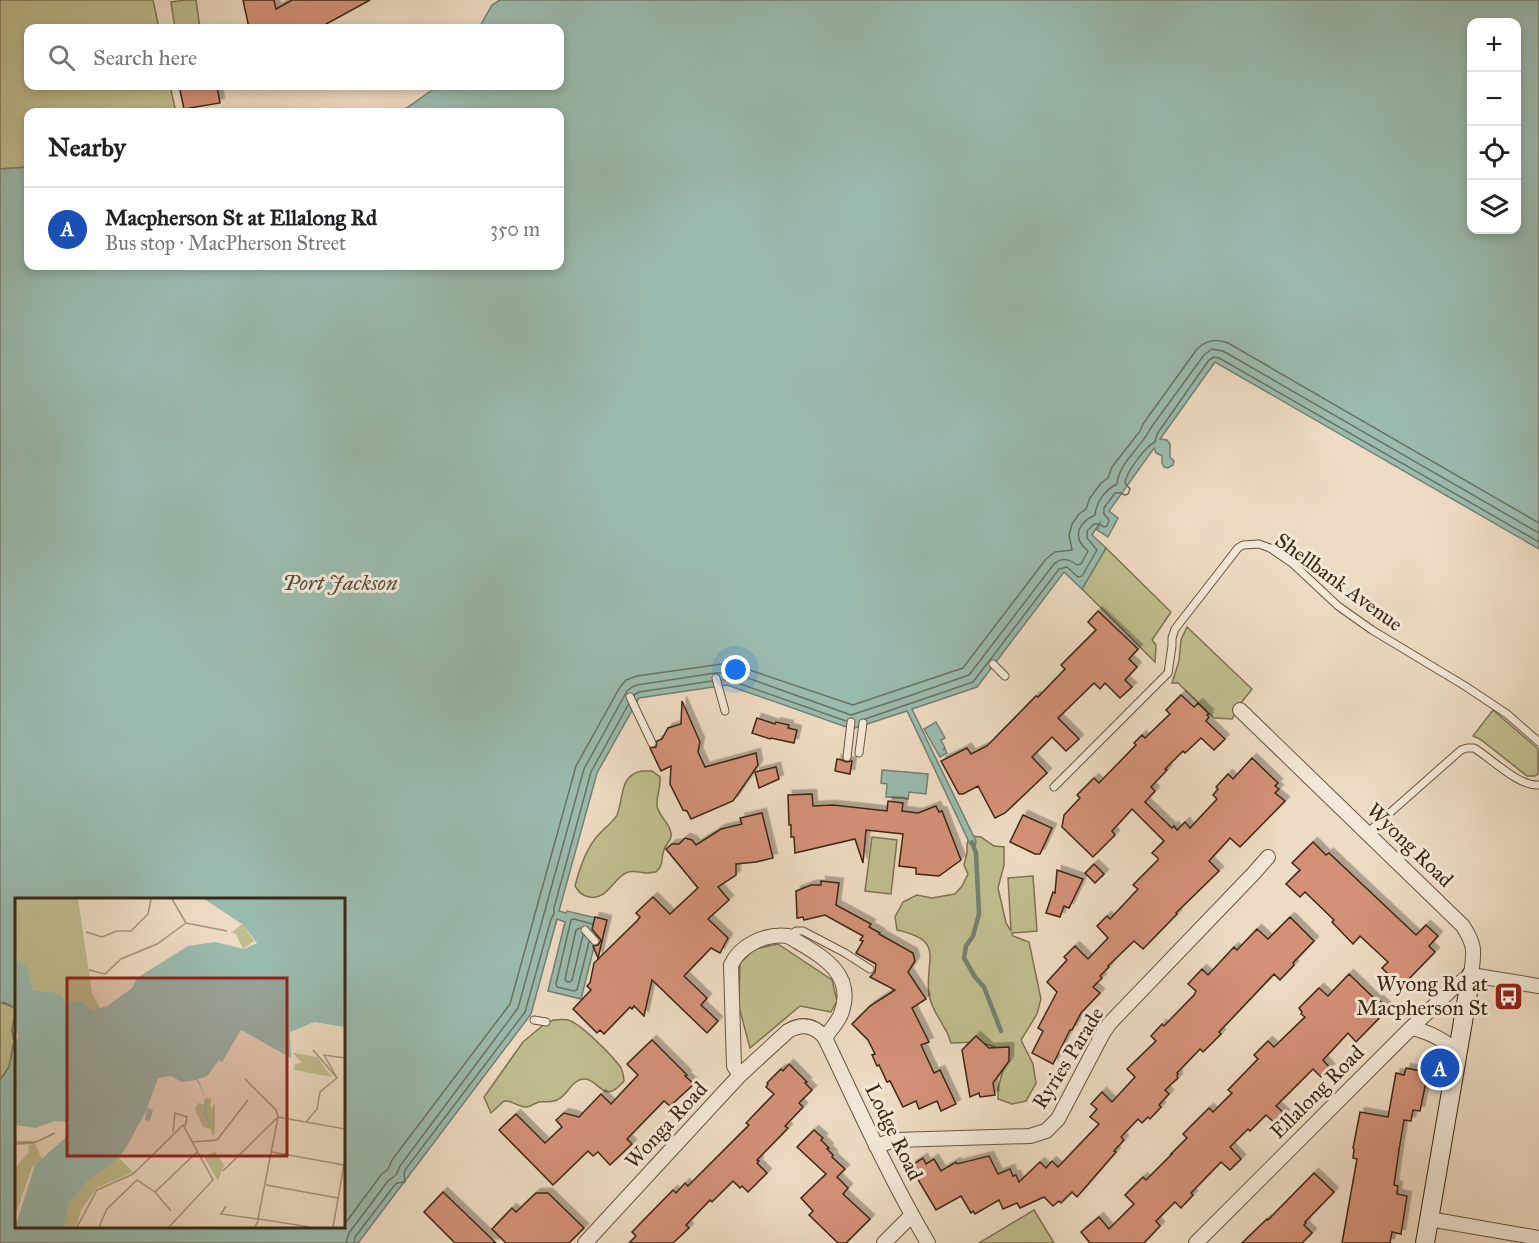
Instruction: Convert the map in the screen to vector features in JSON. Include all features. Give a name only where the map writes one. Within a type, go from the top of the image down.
[{"type":"street","name":"Wyong Road","points":[[1240,710],[1463,926],[1474,948],[1471,975]]},
{"type":"street","name":"Ryries Parade","points":[[876,1146],[895,1140],[1030,1136],[1046,1131],[1058,1119],[1110,1023],[1268,857]]},
{"type":"street","points":[[740,1075],[734,1066],[731,965],[743,948],[754,942],[781,935],[788,936],[824,958],[841,976],[844,985],[844,1003],[841,1015],[825,1038]]},
{"type":"street","points":[[1425,1243],[1471,975],[1539,986]]},
{"type":"street","name":"Ellalong Road","points":[[1196,1243],[1411,1028],[1454,987],[1471,975]]},
{"type":"street","name":"Wonga Road","points":[[585,1243],[740,1075],[781,1037],[795,1027],[809,1026],[820,1031],[825,1038]]},
{"type":"street","points":[[1411,1028],[1439,1036],[1458,1053]]},
{"type":"street","name":"Lodge Road","points":[[825,1038],[876,1146],[928,1243]]},
{"type":"street","points":[[884,1243],[912,1215]]},
{"type":"street","points":[[1429,1219],[1539,1238]]},
{"type":"lane","name":"Shellbank Avenue","points":[[1054,787],[1168,673],[1173,646],[1172,638],[1178,624],[1238,548],[1243,545],[1260,544],[1270,548],[1292,563],[1338,606],[1372,630],[1507,714],[1539,742]]},
{"type":"lane","points":[[993,663],[1005,676]]},
{"type":"lane","points":[[716,678],[725,711]]},
{"type":"lane","points":[[630,697],[652,743]]},
{"type":"lane","points":[[847,757],[851,722]]},
{"type":"lane","points":[[859,753],[863,723]]},
{"type":"lane","points":[[1367,833],[1461,750],[1467,748],[1474,748],[1532,786],[1539,785]]},
{"type":"lane","points":[[585,930],[595,941]]},
{"type":"lane","points":[[788,936],[796,931],[803,931],[870,969]]},
{"type":"lane","points":[[534,1020],[546,1022]]},
{"type":"shaded area","points":[[0,0],[153,0],[158,24],[24,24],[24,90],[171,90],[175,108],[24,108],[24,167],[0,169]]},
{"type":"shaded area","points":[[196,0],[199,24],[174,24],[171,2]]},
{"type":"shaded area","points":[[1106,548],[1171,612],[1152,640],[1156,645],[1155,662],[1082,589]]},
{"type":"shaded area","points":[[1187,627],[1252,689],[1232,719],[1214,718],[1178,683],[1172,683],[1179,661],[1181,640]]},
{"type":"shaded area","points":[[1493,710],[1538,749],[1538,774],[1527,776],[1473,736]]},
{"type":"shaded area","points":[[642,771],[652,771],[660,777],[657,806],[671,833],[660,866],[656,872],[628,872],[601,895],[584,896],[575,886],[585,855],[597,836],[617,815],[629,777]]},
{"type":"shaded area","points":[[971,836],[981,837],[994,846],[1004,847],[1004,865],[998,888],[1006,923],[1011,931],[1008,878],[1033,876],[1037,931],[1012,933],[1013,936],[1029,942],[1041,999],[1037,1014],[1021,1040],[1033,1064],[1036,1083],[1026,1101],[1012,1104],[998,1099],[998,1088],[1007,1056],[995,1047],[980,1042],[951,1043],[930,1000],[928,946],[913,934],[897,930],[895,917],[903,902],[917,895],[932,898],[955,894],[968,874],[964,865],[967,844]]},
{"type":"shaded area","points":[[872,837],[897,840],[891,894],[865,891]]},
{"type":"shaded area","points":[[778,944],[832,980],[837,1001],[831,1012],[800,1006],[750,1048],[739,1007],[740,963],[755,949]]},
{"type":"shaded area","points":[[0,1002],[15,1008],[15,1014],[12,1030],[14,1042],[9,1067],[0,1080]]},
{"type":"shaded area","points":[[553,1020],[568,1020],[588,1033],[621,1068],[624,1081],[617,1088],[606,1092],[590,1080],[580,1080],[555,1101],[539,1102],[526,1107],[504,1101],[491,1113],[484,1097],[523,1042]]},
{"type":"shaded area","points":[[1034,1210],[1054,1243],[979,1243]]},
{"type":"water","name":"Port Jackson","points":[[500,0],[1539,0],[1539,549],[1215,362],[1160,439],[1167,440],[1170,444],[1170,457],[1174,461],[1173,465],[1168,468],[1164,467],[1162,456],[1156,453],[1154,448],[1109,511],[1118,518],[1108,537],[1097,530],[1101,521],[1092,535],[1106,548],[1082,589],[1064,572],[977,687],[912,709],[976,841],[975,847],[970,844],[907,711],[852,729],[727,685],[639,698],[597,773],[559,911],[601,919],[581,999],[548,991],[565,922],[557,919],[531,1014],[358,1243],[0,1243],[0,1080],[9,1067],[14,1042],[12,1030],[15,1014],[15,1228],[345,1228],[345,898],[15,898],[15,1008],[0,1002],[0,169],[24,167],[24,270],[564,270],[564,108],[407,108],[432,90],[564,90],[564,24],[481,24],[492,5]]},
{"type":"water","points":[[936,722],[945,738],[941,740],[945,748],[943,750],[945,749],[947,753],[940,757],[924,729]]},
{"type":"water","points":[[882,770],[928,774],[926,794],[909,792],[908,799],[886,797],[887,784],[881,783]]},
{"type":"building","points":[[243,0],[274,0],[276,9],[292,0],[370,0],[326,24],[248,24]]},
{"type":"building","points":[[180,90],[218,90],[220,103],[184,108]]},
{"type":"building","points":[[1098,611],[1138,649],[1129,659],[1137,667],[1125,680],[1132,687],[1120,698],[1105,683],[1100,689],[1094,683],[1058,718],[1079,739],[1066,751],[1052,737],[1032,757],[1047,773],[1005,813],[995,818],[978,786],[959,794],[941,761],[967,748],[971,754],[987,746],[1065,669],[1061,665],[1096,630],[1088,622]]},
{"type":"building","points":[[1181,695],[1194,707],[1198,703],[1209,714],[1206,721],[1225,739],[1214,750],[1201,738],[1185,753],[1183,751],[1151,787],[1155,791],[1145,802],[1172,828],[1174,826],[1177,830],[1185,822],[1190,828],[1217,799],[1213,795],[1218,789],[1216,787],[1228,774],[1233,779],[1252,758],[1278,783],[1275,786],[1279,789],[1275,793],[1285,801],[1240,847],[1230,838],[1209,861],[1219,871],[1143,949],[1134,941],[1108,966],[1100,976],[1102,978],[1093,987],[1100,993],[1081,1013],[1053,1064],[1032,1053],[1043,1031],[1038,1028],[1057,992],[1047,982],[1067,960],[1064,957],[1075,946],[1088,959],[1108,938],[1097,926],[1107,916],[1110,919],[1138,889],[1133,885],[1158,860],[1152,853],[1164,841],[1132,809],[1112,831],[1115,835],[1093,857],[1062,827],[1064,815],[1080,798],[1077,795],[1094,778],[1099,783],[1136,745],[1134,743],[1142,735],[1145,738],[1170,714],[1166,710]]},
{"type":"building","points":[[682,701],[700,742],[698,752],[705,767],[756,753],[758,765],[733,801],[691,819],[687,811],[683,810],[670,784],[671,766],[661,771],[650,748],[656,747],[657,741],[662,739],[668,728],[681,724]]},
{"type":"building","points":[[757,718],[775,724],[776,722],[789,725],[788,728],[797,730],[794,743],[752,733]]},
{"type":"building","points":[[837,759],[852,761],[850,774],[835,771]]},
{"type":"building","points":[[776,767],[779,779],[759,788],[755,772]]},
{"type":"building","points":[[812,794],[813,806],[833,805],[887,811],[888,801],[903,803],[902,811],[918,813],[936,806],[939,812],[942,811],[961,860],[939,876],[916,874],[916,868],[899,866],[903,834],[866,830],[863,863],[855,839],[795,853],[794,837],[791,837],[791,825],[789,825],[788,795]]},
{"type":"building","points":[[762,813],[773,858],[736,864],[736,875],[718,887],[729,900],[708,919],[728,938],[720,953],[711,948],[684,976],[707,998],[701,1005],[718,1021],[707,1033],[652,980],[644,1016],[634,1006],[632,1009],[630,1007],[604,1034],[600,1030],[597,1033],[573,1009],[591,990],[587,986],[590,983],[594,963],[637,921],[640,917],[636,913],[653,897],[670,914],[698,888],[666,849],[672,844],[679,844],[685,838],[692,840],[696,845],[721,829],[742,824],[740,818]]},
{"type":"building","points":[[1023,815],[1052,828],[1040,854],[1035,854],[1010,842]]},
{"type":"building","points":[[1313,842],[1326,855],[1329,853],[1416,935],[1426,925],[1438,936],[1429,946],[1435,952],[1401,987],[1382,968],[1388,962],[1360,936],[1353,944],[1332,922],[1334,920],[1305,892],[1300,897],[1286,884],[1300,870],[1292,863]]},
{"type":"building","points":[[1094,864],[1104,874],[1095,883],[1085,873]]},
{"type":"building","points":[[1057,870],[1083,879],[1069,908],[1064,906],[1060,917],[1046,913],[1053,892],[1055,893]]},
{"type":"building","points":[[821,881],[839,883],[836,905],[871,924],[869,927],[879,934],[913,953],[915,961],[908,972],[926,999],[912,1008],[929,1042],[921,1045],[934,1073],[940,1070],[956,1104],[941,1111],[937,1101],[919,1109],[916,1101],[903,1107],[890,1081],[887,1082],[879,1065],[877,1066],[872,1055],[875,1054],[868,1040],[852,1024],[870,1006],[895,990],[870,977],[875,972],[876,964],[856,953],[863,941],[860,940],[863,936],[825,915],[804,920],[803,917],[797,918],[796,891],[811,885],[821,885]]},
{"type":"building","points":[[595,917],[607,920],[598,958],[593,946],[598,945],[601,940],[592,929]]},
{"type":"building","points":[[1290,917],[1314,941],[1280,980],[1274,974],[1219,1032],[1221,1034],[1203,1052],[1200,1049],[1177,1073],[1178,1078],[1165,1090],[1169,1094],[1159,1105],[1161,1107],[1150,1119],[1148,1117],[1142,1123],[1138,1119],[1121,1137],[1124,1140],[1114,1151],[1116,1152],[1077,1197],[1072,1192],[1061,1203],[1059,1201],[1053,1206],[1044,1197],[1020,1208],[1017,1203],[1003,1209],[999,1200],[975,1214],[973,1211],[971,1213],[961,1196],[936,1210],[912,1165],[923,1158],[926,1164],[934,1159],[941,1171],[956,1162],[957,1164],[989,1156],[998,1174],[1010,1169],[1019,1182],[1040,1162],[1046,1168],[1052,1161],[1058,1167],[1099,1124],[1090,1117],[1097,1109],[1091,1104],[1102,1092],[1112,1102],[1135,1077],[1127,1069],[1156,1041],[1151,1036],[1194,995],[1196,991],[1188,984],[1202,969],[1208,975],[1234,947],[1237,950],[1257,929],[1268,939]]},
{"type":"building","points":[[1349,974],[1388,1009],[1356,1042],[1348,1033],[1323,1060],[1330,1068],[1321,1077],[1313,1069],[1276,1106],[1285,1114],[1276,1124],[1266,1115],[1250,1131],[1248,1129],[1230,1147],[1241,1159],[1230,1170],[1221,1162],[1191,1193],[1193,1195],[1181,1208],[1175,1202],[1156,1221],[1160,1226],[1144,1243],[1090,1243],[1081,1232],[1099,1217],[1109,1229],[1134,1204],[1125,1195],[1143,1177],[1146,1180],[1172,1154],[1187,1138],[1183,1134],[1209,1108],[1213,1112],[1232,1093],[1228,1090],[1258,1059],[1254,1055],[1268,1041],[1274,1047],[1305,1017],[1299,1008],[1319,988],[1328,996]]},
{"type":"building","points":[[976,1036],[989,1048],[1009,1047],[1009,1061],[993,1083],[995,1095],[980,1097],[979,1093],[970,1097],[962,1050]]},
{"type":"building","points":[[652,1040],[694,1084],[670,1106],[664,1101],[627,1139],[632,1144],[610,1165],[598,1152],[593,1156],[588,1151],[553,1185],[499,1130],[516,1114],[545,1143],[562,1127],[556,1120],[564,1113],[579,1117],[601,1094],[611,1104],[638,1075],[627,1064]]},
{"type":"building","points":[[789,1064],[812,1090],[799,1103],[803,1107],[785,1126],[788,1128],[757,1160],[759,1161],[757,1163],[767,1173],[748,1192],[733,1181],[712,1202],[710,1200],[686,1225],[689,1228],[673,1243],[629,1243],[636,1236],[632,1232],[673,1190],[676,1193],[685,1183],[688,1186],[749,1125],[746,1123],[774,1094],[766,1087],[767,1083]]},
{"type":"building","points":[[1406,1068],[1426,1072],[1427,1077],[1420,1111],[1413,1110],[1411,1121],[1404,1120],[1399,1150],[1394,1185],[1398,1186],[1397,1194],[1407,1196],[1401,1234],[1392,1232],[1390,1243],[1342,1243],[1357,1159],[1353,1158],[1353,1148],[1360,1112],[1388,1117],[1396,1073],[1404,1075]]},
{"type":"building","points":[[814,1130],[823,1138],[821,1140],[829,1148],[827,1149],[833,1155],[832,1157],[845,1169],[837,1177],[848,1188],[843,1194],[870,1219],[846,1243],[838,1243],[809,1215],[813,1211],[801,1198],[826,1174],[797,1147]]},
{"type":"building","points":[[1314,1173],[1334,1192],[1305,1222],[1304,1225],[1312,1233],[1302,1243],[1242,1243],[1268,1220]]},
{"type":"building","points":[[443,1192],[496,1243],[455,1243],[424,1212]]},
{"type":"building","points":[[536,1193],[548,1193],[584,1228],[569,1243],[506,1243],[492,1229],[512,1208],[516,1212]]},
{"type":"waterway","points":[[972,842],[976,853],[979,914],[973,936],[966,946],[964,958],[984,987],[1001,1031]]},
{"type":"place","name":"Wyong Rd at Macpherson St","points":[[1509,996]]},
{"type":"place","name":"Macpherson St at Ellalong Rd","points":[[1440,1068]]}]
